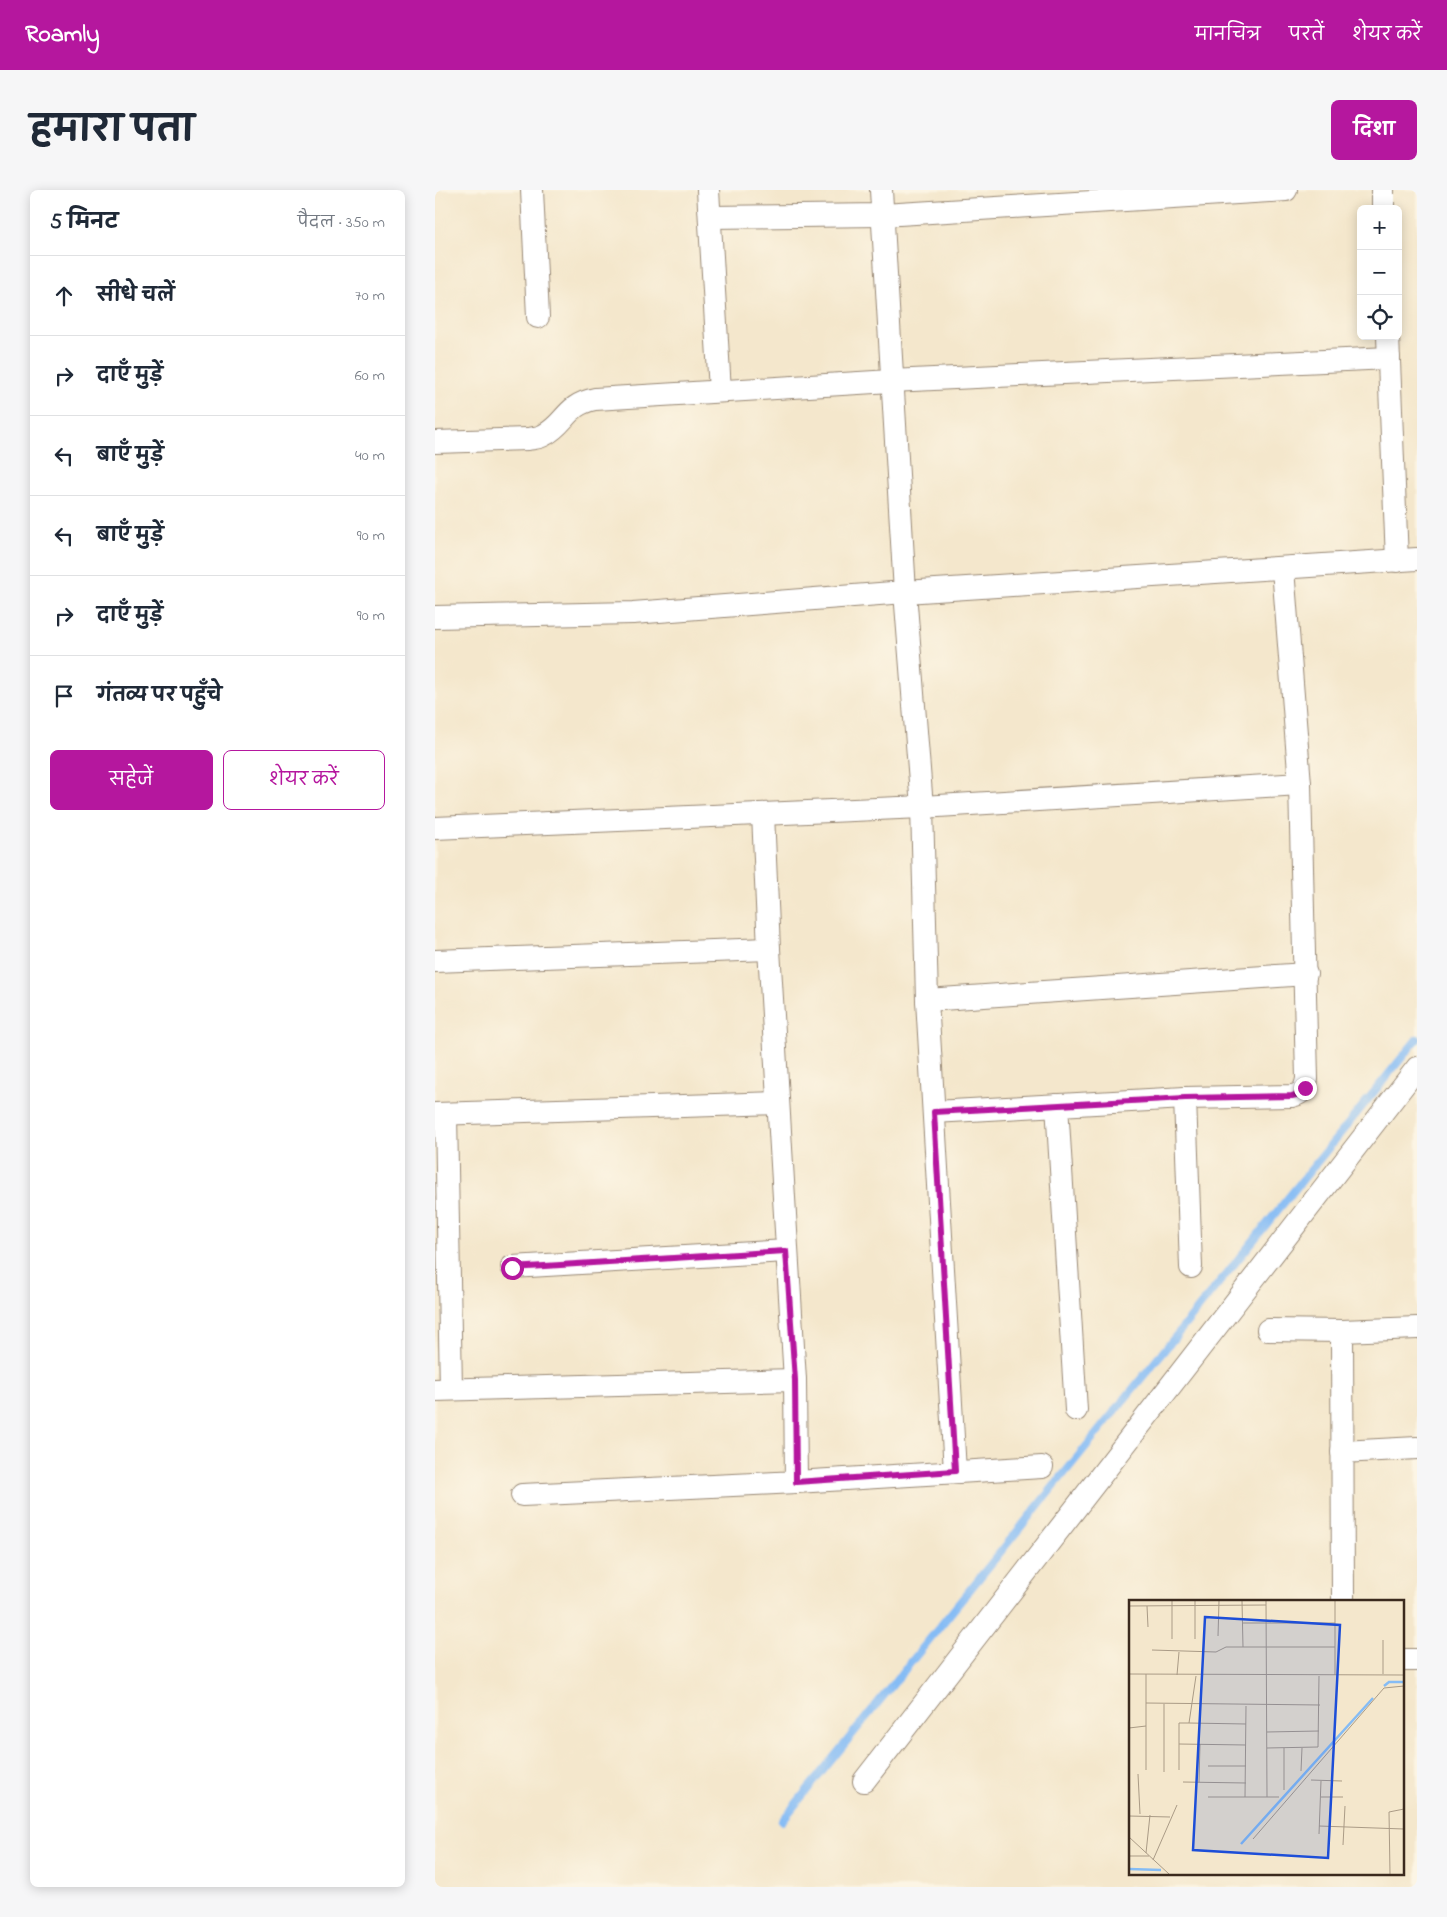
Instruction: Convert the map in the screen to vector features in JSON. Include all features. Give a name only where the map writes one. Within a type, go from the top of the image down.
[{"type":"street","points":[[532,190],[538,317]]},
{"type":"street","points":[[708,190],[720,391]]},
{"type":"street","points":[[881,190],[905,592],[922,807],[927,1000],[955,1471]]},
{"type":"street","points":[[711,218],[883,215],[1286,190]]},
{"type":"street","points":[[1383,190],[1383,205]]},
{"type":"street","points":[[435,442],[543,436],[572,408],[582,402],[595,399],[1388,347],[1407,560],[905,592],[633,612],[435,617]]},
{"type":"street","points":[[934,1112],[1185,1098],[1292,1096],[1299,1094],[1305,1088],[1307,1079],[1306,974],[1300,784],[1283,569]]},
{"type":"street","points":[[435,828],[922,807],[1300,784]]},
{"type":"street","points":[[763,814],[786,1251],[795,1380],[796,1482]]},
{"type":"street","points":[[435,961],[769,949]]},
{"type":"street","points":[[927,1000],[1306,974]]},
{"type":"street","points":[[864,1781],[1417,1068]]},
{"type":"street","points":[[1185,1098],[1191,1266]]},
{"type":"street","points":[[778,1103],[440,1114],[443,1389],[795,1380]]},
{"type":"street","points":[[1057,1105],[1076,1410]]},
{"type":"street","points":[[512,1268],[786,1251]]},
{"type":"street","points":[[1268,1330],[1342,1331],[1417,1328]]},
{"type":"street","points":[[1342,1331],[1343,1600]]},
{"type":"street","points":[[1342,1452],[1417,1448]]},
{"type":"street","points":[[522,1495],[796,1482],[1042,1467]]},
{"type":"street","points":[[1404,1660],[1417,1660]]},
{"type":"waterway","points":[[782,1821],[1417,1039]]},
{"type":"route","points":[[512,1268],[786,1251],[795,1380],[796,1482],[955,1471],[934,1112],[1185,1098],[1292,1096],[1299,1094],[1305,1088]]}]
